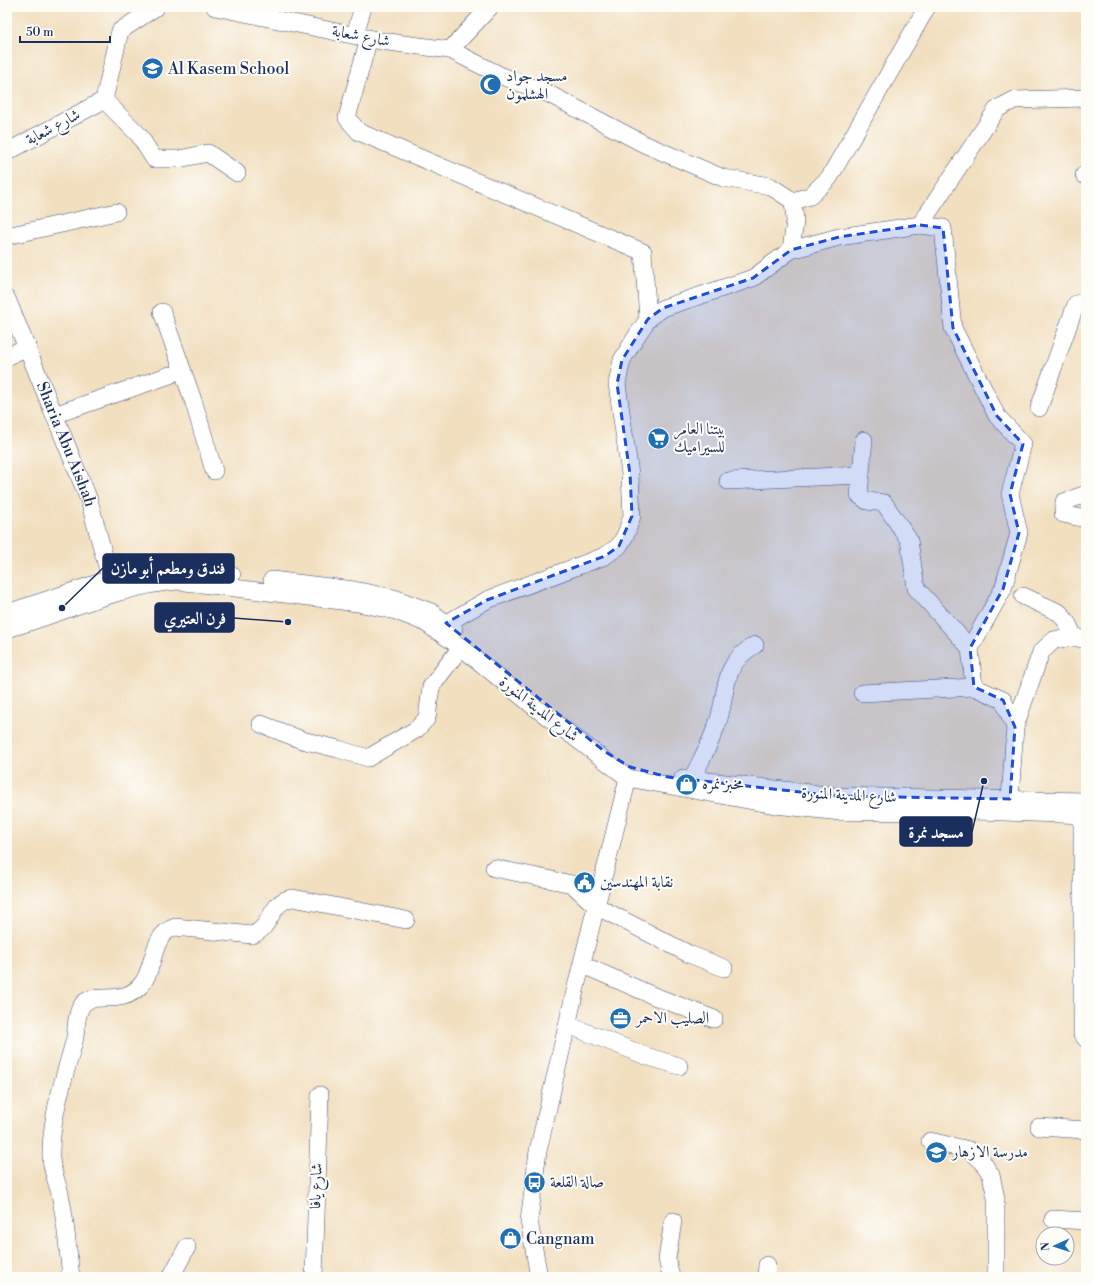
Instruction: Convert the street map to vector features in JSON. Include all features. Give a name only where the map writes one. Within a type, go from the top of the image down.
[{"type":"street","name":"شارع شعابة","points":[[215,7],[362,36],[450,50],[502,76],[548,93],[644,144],[723,178],[770,186],[793,201]]},
{"type":"street","points":[[363,7],[362,36],[347,118],[359,132],[643,252],[648,319]]},
{"type":"street","points":[[450,50],[490,7]]},
{"type":"street","points":[[791,250],[795,221],[793,201],[810,196],[829,178],[927,7]]},
{"type":"street","points":[[148,9],[120,31],[104,100],[139,135],[154,158],[179,159],[208,153],[237,174]]},
{"type":"street","points":[[920,225],[997,109],[1014,100],[1086,98]]},
{"type":"street","name":"شارع شعابة","points":[[7,152],[104,100]]},
{"type":"street","points":[[7,236],[116,212]]},
{"type":"street","points":[[441,626],[488,600],[605,556],[619,546],[626,534],[632,516],[630,474],[617,384],[622,360],[648,319],[663,308],[753,278],[791,250],[840,237],[920,225],[943,228],[953,328],[997,416],[1023,444],[1010,494],[1019,533],[1003,589],[970,648],[974,687]]},
{"type":"street","name":"Sharia Abu Aishah","points":[[7,299],[28,346],[54,415],[89,500],[112,586]]},
{"type":"street","points":[[1039,408],[1076,304],[1086,301]]},
{"type":"street","points":[[162,312],[194,403],[214,471]]},
{"type":"street","points":[[7,357],[28,346]]},
{"type":"street","points":[[54,415],[170,375]]},
{"type":"street","points":[[864,440],[859,495],[867,501],[884,503],[909,540],[916,588],[970,648]]},
{"type":"street","points":[[728,481],[861,475]]},
{"type":"street","points":[[1086,494],[1064,502],[1063,514],[1086,519]]},
{"type":"street","name":"شارع المدينة المنورة","points":[[7,613],[112,586],[177,581],[358,603],[396,611],[424,622],[441,626],[604,751],[630,767],[668,777],[835,796],[1010,799],[1084,808]]},
{"type":"street","name":"شارع المدينة المنورة","points":[[7,629],[112,586]]},
{"type":"street","points":[[1023,596],[1060,613],[1080,639]]},
{"type":"street","name":"شارع المدينة المنورة","points":[[441,626],[461,646],[532,705],[628,778],[775,804],[841,812],[976,811],[1084,808]]},
{"type":"street","points":[[1010,799],[1015,727],[1041,652],[1054,640],[1080,639]]},
{"type":"street","points":[[692,779],[718,722],[729,670],[744,651],[755,645]]},
{"type":"street","points":[[260,724],[302,740],[368,758],[417,729],[427,718],[431,687],[461,646]]},
{"type":"street","points":[[862,693],[974,687],[1003,700],[1015,727]]},
{"type":"street","points":[[539,1277],[529,1221],[538,1151],[575,991],[583,965],[628,778]]},
{"type":"street","points":[[1084,808],[1082,1034],[1086,1039]]},
{"type":"street","points":[[494,868],[572,884],[596,906],[689,954],[724,968]]},
{"type":"street","points":[[71,1277],[61,1199],[51,1158],[56,1106],[76,1035],[80,1010],[85,1002],[95,997],[121,998],[135,991],[145,980],[159,940],[167,930],[175,927],[252,935],[266,926],[278,904],[293,898],[406,920]]},
{"type":"street","points":[[583,965],[654,996],[714,1019]]},
{"type":"street","points":[[568,1025],[646,1056],[679,1066]]},
{"type":"street","name":"شارع يافا","points":[[314,1277],[320,1095]]},
{"type":"street","points":[[1039,1127],[1086,1130]]},
{"type":"street","points":[[930,1141],[969,1150],[982,1161],[991,1175],[996,1198],[996,1277]]},
{"type":"street","points":[[1053,1219],[1086,1221]]},
{"type":"street","points":[[671,1277],[667,1260],[673,1221]]},
{"type":"street","points":[[171,1277],[188,1247]]},
{"type":"highlighted area","points":[[920,225],[943,228],[953,328],[997,416],[1023,444],[1010,494],[1019,533],[1003,589],[970,648],[974,687],[1003,700],[1015,727],[1010,799],[835,796],[668,777],[630,767],[604,751],[446,623],[487,600],[605,556],[619,546],[632,516],[630,474],[617,384],[622,360],[648,319],[663,308],[753,278],[791,250],[839,237]]},
{"type":"place","name":"Al Kasem School","points":[[153,69]]},
{"type":"place","name":"مسجد جواد الهشلمون","points":[[490,85]]},
{"type":"place","name":"بيتنا العامر للسيراميك","points":[[658,438]]},
{"type":"place","name":"فندق ومطعم أبو مازن","points":[[62,608]]},
{"type":"place","name":"فرن العتيري","points":[[288,622]]},
{"type":"place","name":"مسجد نمرة","points":[[984,781]]},
{"type":"place","name":"مخبز نمره","points":[[686,784]]},
{"type":"place","name":"نقابة المهندسين","points":[[585,882]]},
{"type":"place","name":"الصليب الاحمر","points":[[621,1018]]},
{"type":"place","name":"مدرسة الازهار","points":[[937,1152]]},
{"type":"place","name":"صالة القلعة","points":[[535,1182]]},
{"type":"place","name":"Cangnam","points":[[511,1239]]}]
